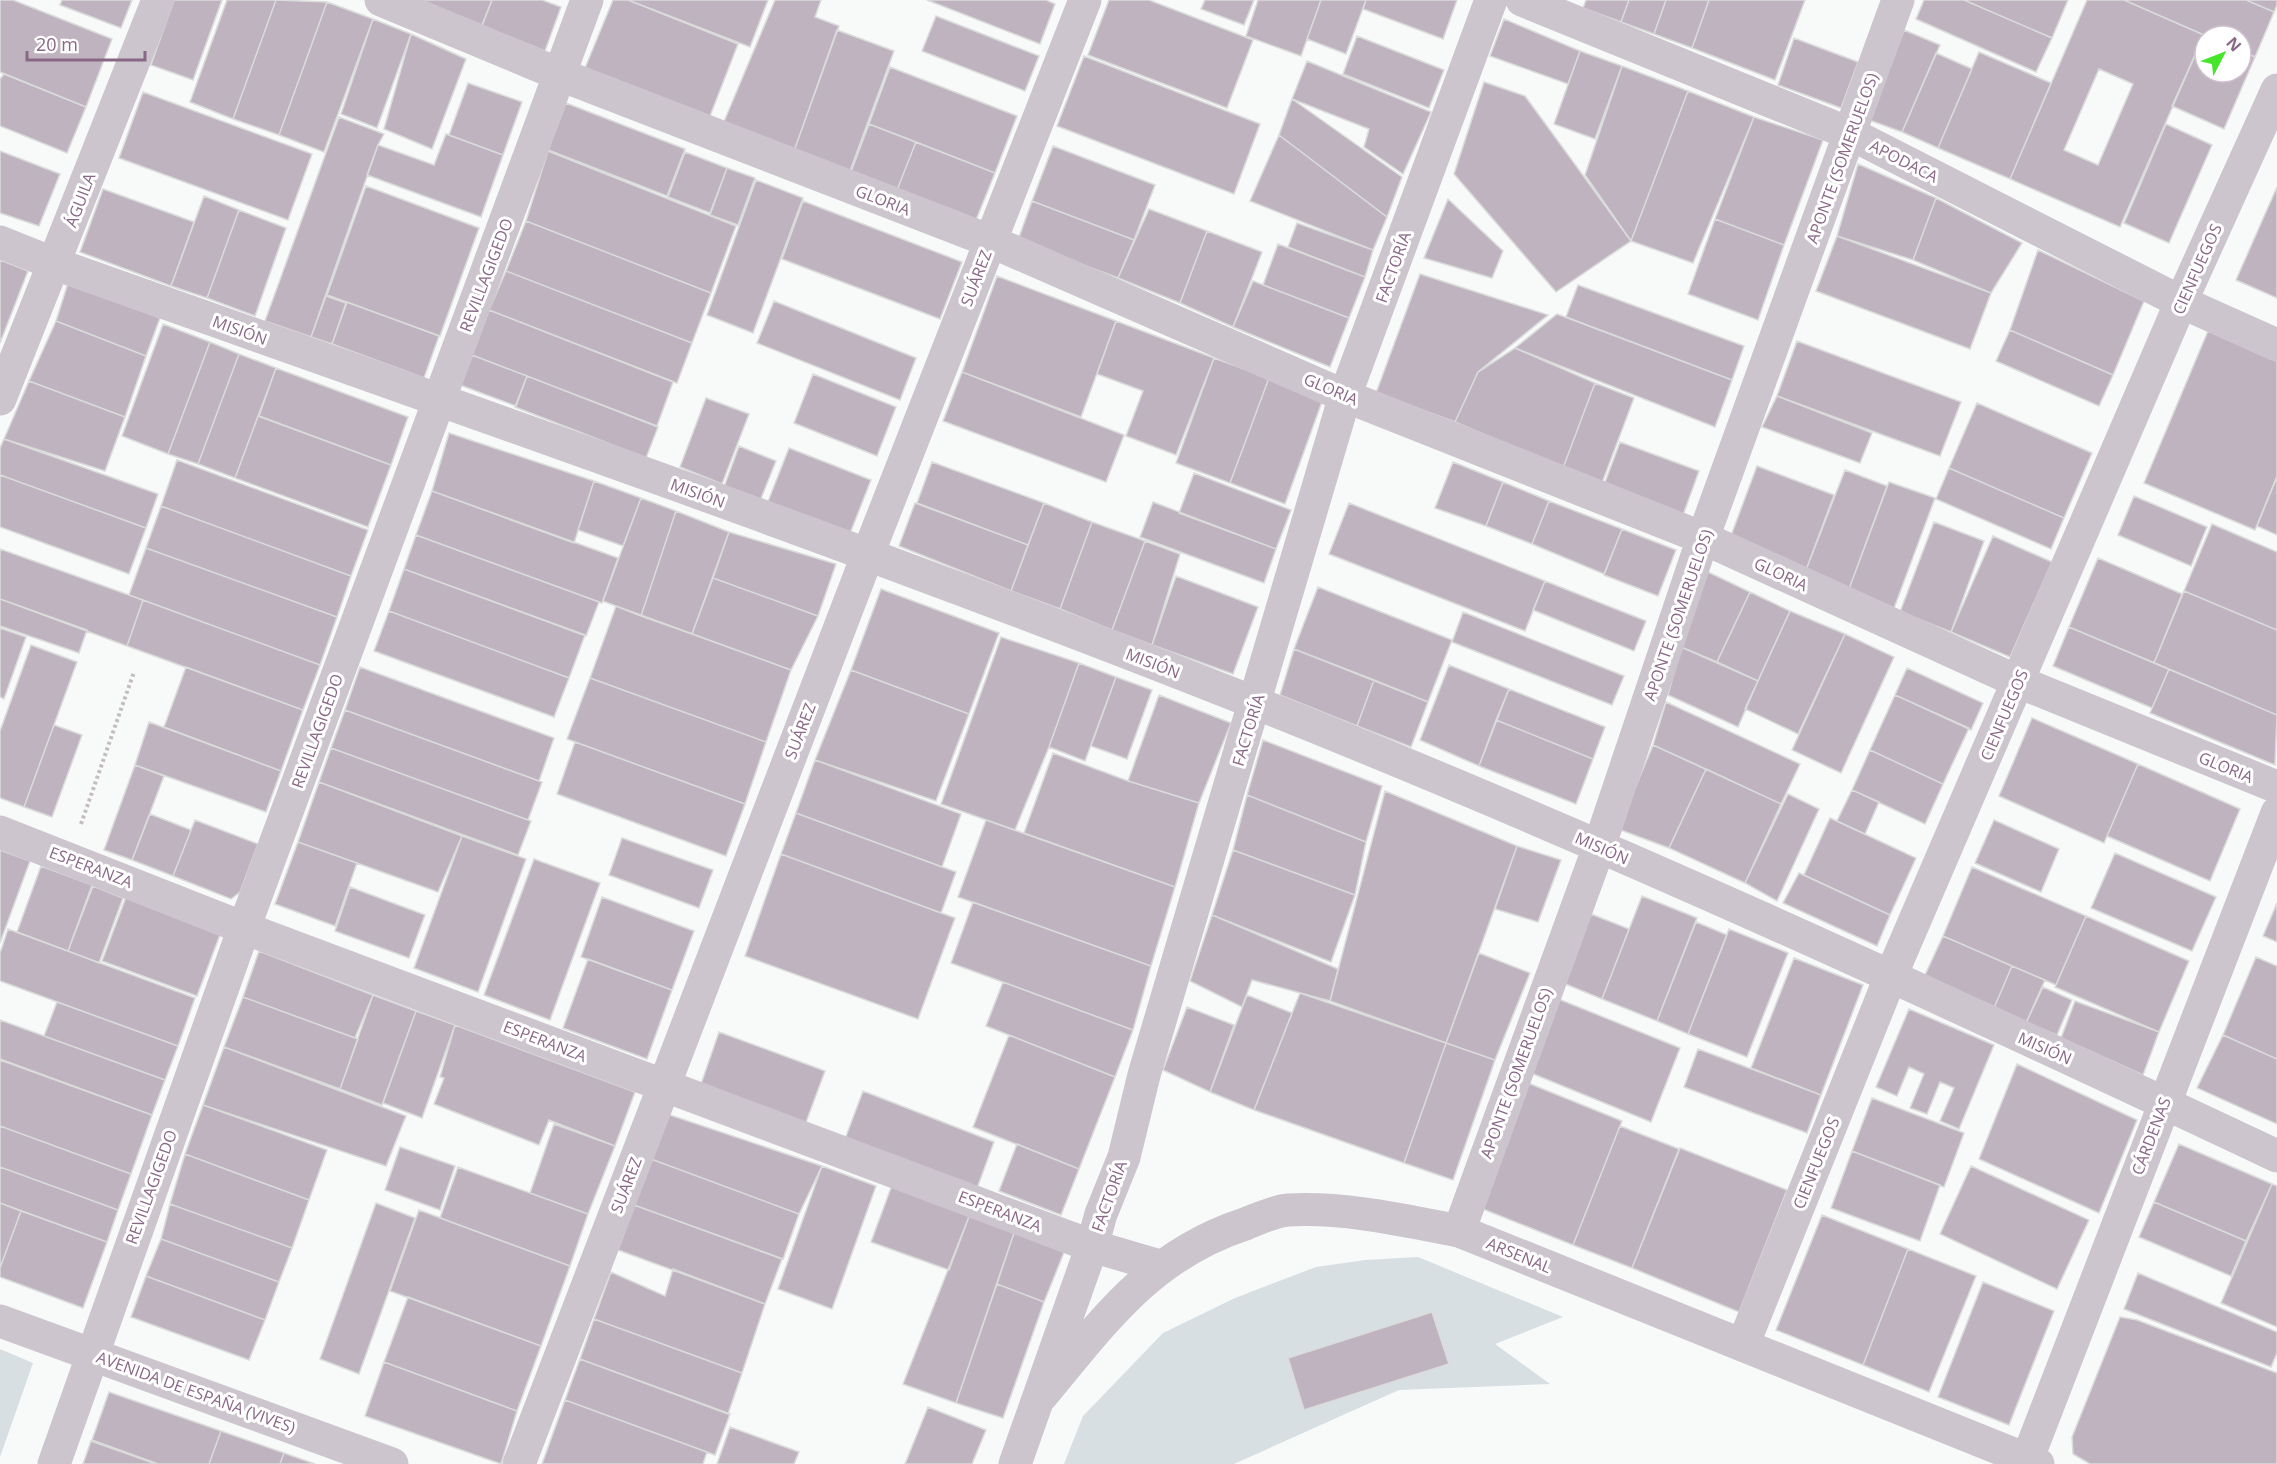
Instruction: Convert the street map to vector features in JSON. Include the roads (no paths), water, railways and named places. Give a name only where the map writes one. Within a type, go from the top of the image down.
[{"type":"street","name":"ÁGUILA","points":[[0,399],[158,0]]},
{"type":"street","name":"GLORIA","points":[[381,0],[561,75],[990,241],[1345,396],[1703,538],[2019,682],[2277,787]]},
{"type":"street","name":"REVILLAGIGEDO","points":[[54,1464],[91,1353],[244,928],[587,0]]},
{"type":"street","name":"SUÁREZ","points":[[519,1464],[868,554],[1085,0]]},
{"type":"street","name":"FACTORÍA","points":[[1016,1464],[1101,1214],[1124,1157],[1144,1075],[1256,703],[1345,396],[1491,0]]},
{"type":"street","name":"APODACA","points":[[1522,0],[1851,134],[2181,302],[2277,345]]},
{"type":"street","name":"APONTE (SOMERUELOS)","points":[[1459,1231],[1599,847],[1703,538],[1899,0]]},
{"type":"street","name":"CIENFUEGOS","points":[[1743,1345],[1890,978],[2181,302],[2277,90]]},
{"type":"street","name":"MISIÓN","points":[[0,242],[55,264],[868,554],[1256,703],[1599,847],[2163,1102],[2277,1156]]},
{"type":"street","name":"CÁRDENAS","points":[[2033,1462],[2163,1102],[2277,813]]},
{"type":"street","name":"ESPERANZA","points":[[0,832],[244,928],[664,1086],[1092,1246],[1160,1266]]},
{"type":"street","name":"ARSENAL","points":[[1038,1401],[1131,1290],[1160,1266],[1211,1235],[1285,1210],[1363,1212],[1459,1231],[2033,1462]]},
{"type":"street","name":"AVENIDA DE ESPAÑA (VIVES)","points":[[0,1321],[393,1464]]}]
